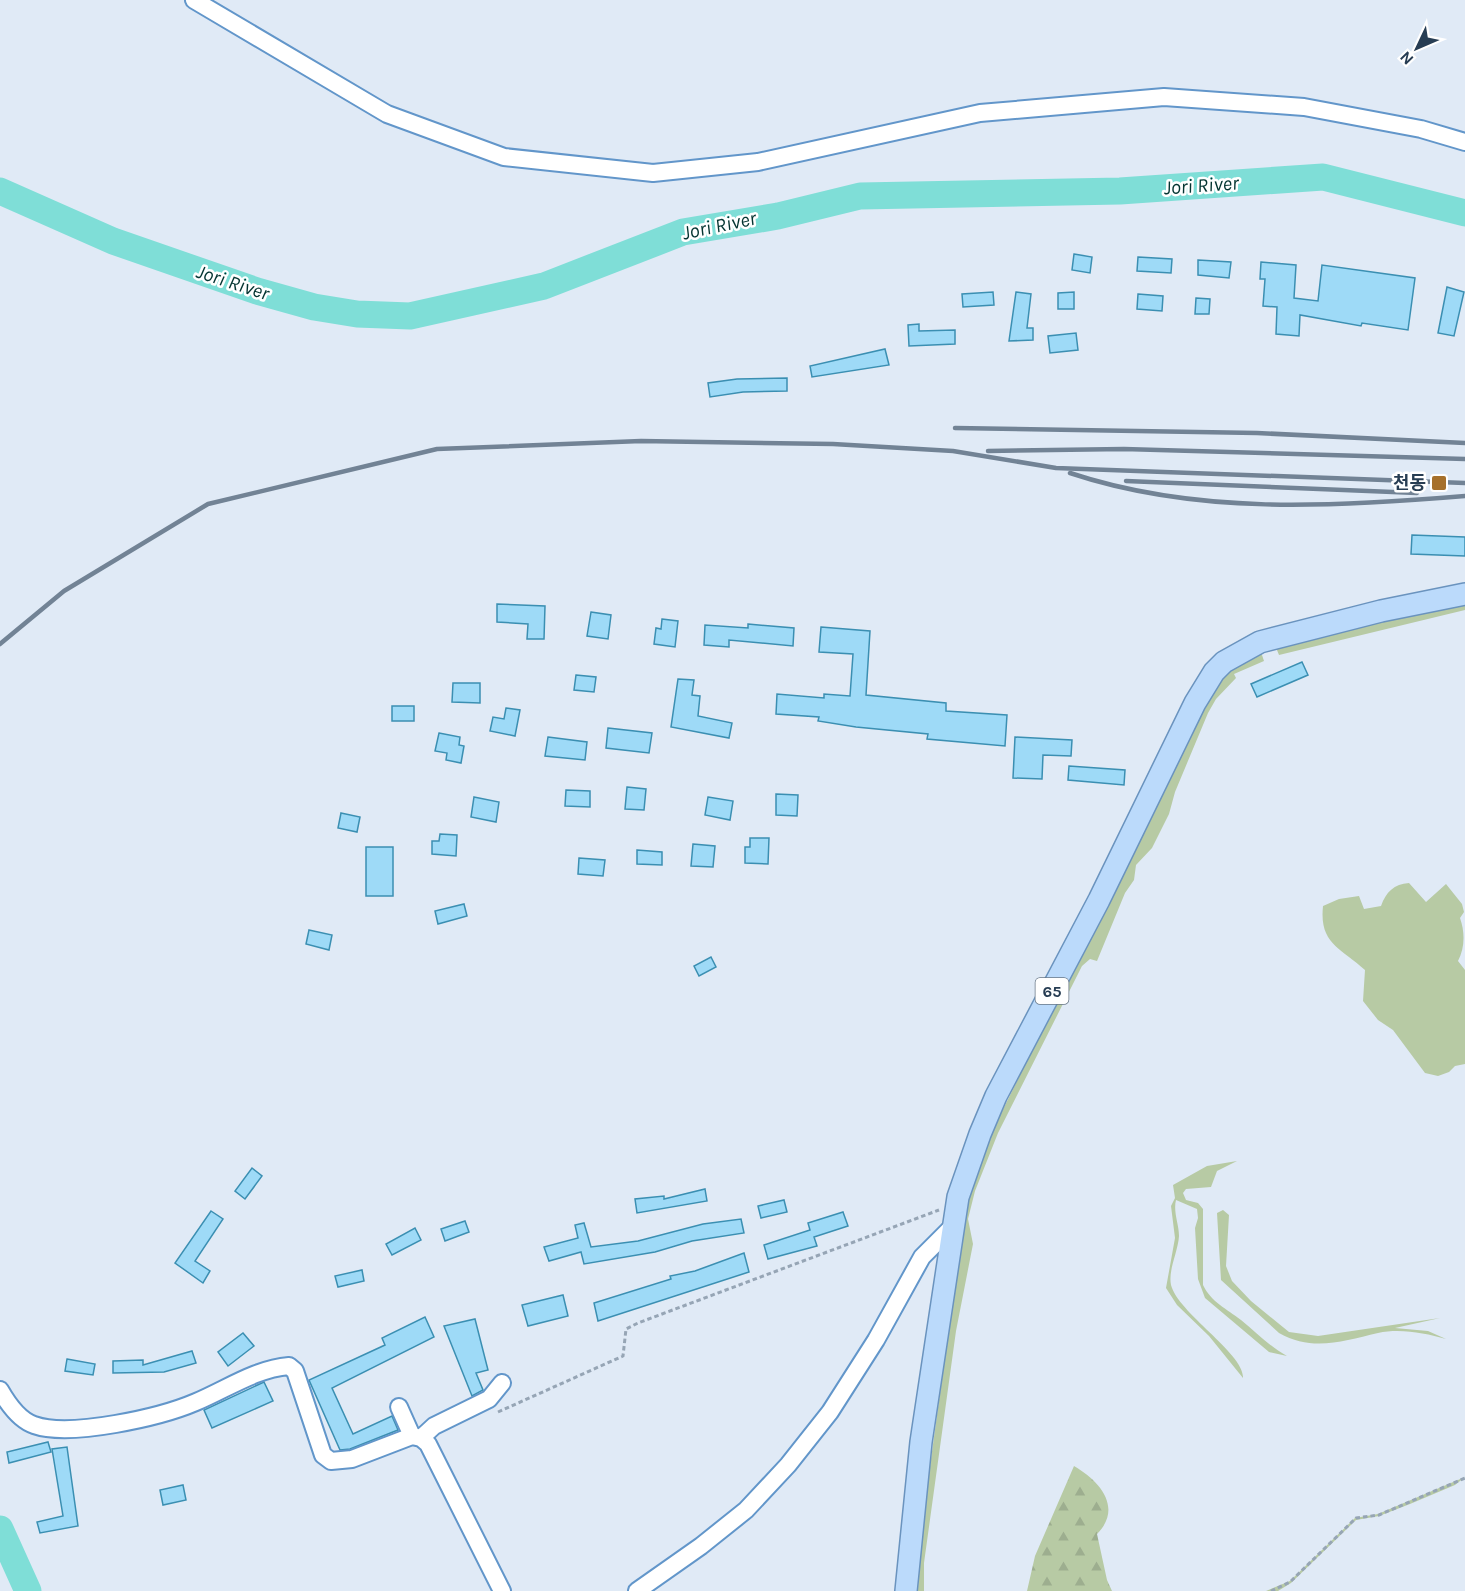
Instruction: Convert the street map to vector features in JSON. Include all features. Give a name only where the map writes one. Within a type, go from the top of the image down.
[{"type":"main road","name":"65","points":[[906,1591],[921,1442],[951,1228],[958,1197],[996,1096],[1099,900],[1195,703],[1214,672],[1224,662],[1260,642],[1381,611],[1465,594]]},
{"type":"street","points":[[194,0],[387,114],[515,159],[653,173],[758,162],[980,113],[1164,97],[1304,106],[1421,129],[1465,142]]},
{"type":"street","points":[[637,1591],[701,1546],[746,1510],[788,1465],[830,1412],[876,1340],[922,1257],[951,1228]]},
{"type":"street","points":[[0,1390],[20,1417],[32,1425],[45,1428],[103,1425],[124,1422],[194,1403],[266,1370],[289,1366],[295,1371],[323,1455],[331,1461],[352,1460],[417,1437],[489,1399],[502,1383]]},
{"type":"street","points":[[399,1407],[417,1437],[428,1444],[502,1591]]},
{"type":"path","points":[[473,1406],[484,1409],[491,1415],[504,1410],[623,1356],[626,1329],[638,1323],[933,1214],[958,1197]]},
{"type":"path","points":[[1271,1591],[1290,1582],[1356,1518],[1378,1515],[1465,1478]]},
{"type":"green space","points":[[1465,600],[1465,610],[1279,655],[1275,645]]},
{"type":"green space","points":[[1261,652],[1264,661],[1234,674],[1236,678],[1216,699],[1208,713],[1175,792],[1169,814],[1152,848],[1136,865],[1134,880],[1125,893],[1097,961],[1090,959],[1082,966],[998,1133],[975,1191],[968,1219],[973,1244],[956,1331],[924,1563],[924,1591],[918,1591],[919,1547],[964,1217],[983,1150],[1202,706],[1225,672]]},
{"type":"green space","points":[[1409,883],[1426,902],[1446,884],[1462,904],[1464,912],[1460,918],[1464,940],[1458,961],[1465,970],[1465,1064],[1455,1066],[1449,1072],[1438,1076],[1425,1073],[1393,1030],[1378,1020],[1363,1001],[1365,970],[1334,944],[1324,929],[1323,906],[1339,899],[1359,896],[1364,909],[1381,906],[1391,890]]},
{"type":"green space","points":[[1237,1161],[1217,1171],[1211,1187],[1186,1189],[1183,1193],[1186,1200],[1198,1203],[1203,1209],[1203,1285],[1215,1301],[1287,1356],[1269,1352],[1205,1298],[1198,1279],[1195,1228],[1198,1218],[1197,1209],[1176,1200],[1179,1236],[1170,1279],[1176,1296],[1234,1357],[1241,1368],[1243,1378],[1209,1336],[1177,1305],[1166,1288],[1175,1238],[1171,1206],[1175,1198],[1173,1185],[1207,1166]]},
{"type":"green space","points":[[1223,1210],[1229,1215],[1226,1266],[1232,1281],[1251,1301],[1289,1332],[1318,1336],[1440,1318],[1395,1328],[1428,1331],[1446,1339],[1421,1333],[1395,1331],[1340,1342],[1316,1343],[1292,1339],[1279,1333],[1221,1280],[1217,1213]]},
{"type":"green space","points":[[1074,1466],[1100,1487],[1108,1505],[1105,1524],[1097,1534],[1107,1580],[1112,1591],[1027,1591],[1035,1556]]},
{"type":"green space","points":[[1465,1477],[1455,1485],[1410,1504],[1379,1516],[1356,1520],[1291,1583],[1278,1591],[1266,1591],[1290,1581],[1355,1518],[1378,1514]]},
{"type":"building","points":[[1074,254],[1092,257],[1090,273],[1072,270]]},
{"type":"building","points":[[1138,257],[1172,259],[1171,273],[1137,271]]},
{"type":"building","points":[[1198,260],[1231,262],[1229,278],[1198,275]]},
{"type":"building","points":[[1261,262],[1296,265],[1294,298],[1318,301],[1322,265],[1415,278],[1408,330],[1362,323],[1361,326],[1300,315],[1299,336],[1276,334],[1277,307],[1263,306],[1265,279],[1260,279]]},
{"type":"building","points":[[1447,287],[1464,292],[1454,336],[1438,333]]},
{"type":"building","points":[[993,292],[994,305],[963,307],[962,294]]},
{"type":"building","points":[[1016,292],[1031,294],[1027,328],[1033,328],[1033,340],[1009,341]]},
{"type":"building","points":[[1074,292],[1074,309],[1058,309],[1058,293]]},
{"type":"building","points":[[1138,294],[1163,296],[1162,311],[1137,309]]},
{"type":"building","points":[[1196,298],[1210,299],[1209,314],[1195,314]]},
{"type":"building","points":[[919,324],[919,331],[955,330],[955,344],[909,346],[908,325]]},
{"type":"building","points":[[1076,333],[1078,350],[1050,353],[1048,336]]},
{"type":"building","points":[[885,349],[889,365],[812,377],[810,366]]},
{"type":"building","points":[[787,378],[787,391],[743,392],[710,397],[708,383],[737,379]]},
{"type":"building","points":[[1412,535],[1465,537],[1465,556],[1411,554]]},
{"type":"building","points":[[497,604],[545,606],[544,639],[527,639],[528,624],[497,622]]},
{"type":"building","points":[[591,612],[611,615],[608,639],[587,636]]},
{"type":"building","points":[[662,619],[678,621],[675,647],[654,644],[656,628],[661,629]]},
{"type":"building","points":[[748,624],[794,628],[793,646],[729,640],[729,647],[704,645],[705,625],[748,628]]},
{"type":"building","points":[[821,627],[870,631],[866,695],[946,703],[946,711],[1007,715],[1005,746],[927,739],[928,734],[856,727],[818,721],[819,717],[776,714],[777,694],[824,698],[824,694],[850,696],[853,654],[819,652]]},
{"type":"building","points":[[1302,662],[1308,675],[1257,697],[1251,684]]},
{"type":"building","points":[[576,675],[596,677],[594,692],[574,690]]},
{"type":"building","points":[[678,679],[694,680],[692,695],[700,696],[698,716],[732,723],[729,738],[671,727]]},
{"type":"building","points":[[453,683],[480,683],[480,703],[452,702]]},
{"type":"building","points":[[392,706],[414,706],[414,721],[392,721]]},
{"type":"building","points":[[506,708],[520,710],[515,736],[490,731],[493,717],[504,719]]},
{"type":"building","points":[[608,728],[652,733],[649,753],[606,748]]},
{"type":"building","points":[[439,733],[460,737],[459,745],[464,746],[461,763],[446,760],[447,753],[435,751]]},
{"type":"building","points":[[548,737],[587,742],[585,760],[545,756]]},
{"type":"building","points":[[1015,737],[1072,740],[1071,756],[1043,755],[1042,779],[1013,778]]},
{"type":"building","points":[[1069,766],[1125,770],[1124,785],[1068,780]]},
{"type":"building","points":[[627,787],[646,789],[644,810],[625,809]]},
{"type":"building","points":[[566,790],[590,791],[590,807],[565,806]]},
{"type":"building","points":[[776,794],[798,795],[797,816],[776,815]]},
{"type":"building","points":[[474,797],[499,802],[496,822],[471,817]]},
{"type":"building","points":[[708,797],[733,801],[730,820],[705,815]]},
{"type":"building","points":[[341,813],[360,817],[357,832],[338,828]]},
{"type":"building","points":[[440,834],[457,835],[456,856],[432,854],[432,841],[439,841]]},
{"type":"building","points":[[750,838],[769,838],[768,864],[745,863],[745,847],[750,847]]},
{"type":"building","points":[[693,844],[715,846],[713,867],[691,866]]},
{"type":"building","points":[[366,847],[393,847],[393,896],[366,896]]},
{"type":"building","points":[[637,850],[662,852],[662,865],[637,864]]},
{"type":"building","points":[[579,858],[605,860],[603,876],[578,874]]},
{"type":"building","points":[[464,904],[467,916],[438,924],[435,911]]},
{"type":"building","points":[[309,930],[332,935],[329,950],[306,944]]},
{"type":"building","points":[[711,957],[716,967],[699,976],[694,966]]},
{"type":"building","points":[[252,1168],[262,1176],[245,1199],[235,1191]]},
{"type":"building","points":[[705,1189],[707,1201],[637,1213],[635,1199],[664,1196],[664,1199]]},
{"type":"building","points":[[784,1200],[787,1212],[761,1218],[758,1206]]},
{"type":"building","points":[[211,1211],[223,1219],[195,1261],[210,1271],[203,1283],[175,1263]]},
{"type":"building","points":[[843,1212],[848,1226],[814,1237],[817,1246],[768,1259],[764,1245],[810,1230],[808,1223]]},
{"type":"building","points":[[741,1219],[744,1233],[692,1241],[655,1252],[584,1264],[581,1252],[549,1261],[544,1247],[578,1238],[575,1225],[584,1223],[591,1247],[638,1241],[703,1224]]},
{"type":"building","points":[[465,1221],[469,1232],[445,1241],[441,1229]]},
{"type":"building","points":[[415,1228],[421,1240],[392,1255],[386,1244]]},
{"type":"building","points":[[744,1253],[749,1272],[598,1321],[594,1303]]},
{"type":"building","points":[[362,1270],[364,1281],[338,1287],[335,1276]]},
{"type":"building","points":[[563,1295],[568,1316],[528,1326],[522,1305]]},
{"type":"building","points":[[425,1317],[434,1337],[332,1388],[353,1434],[392,1416],[398,1430],[350,1449],[340,1450],[309,1380],[385,1345],[382,1338]]},
{"type":"building","points":[[475,1319],[488,1370],[476,1373],[483,1390],[472,1396],[444,1326]]},
{"type":"building","points":[[243,1333],[254,1346],[228,1366],[218,1352]]},
{"type":"building","points":[[192,1351],[196,1363],[164,1372],[113,1373],[113,1361],[143,1360],[143,1365]]},
{"type":"building","points":[[67,1359],[95,1364],[93,1375],[65,1371]]},
{"type":"building","points":[[264,1382],[273,1401],[212,1428],[204,1410]]},
{"type":"building","points":[[48,1442],[51,1452],[9,1463],[7,1452]]},
{"type":"building","points":[[67,1447],[78,1526],[40,1533],[37,1522],[63,1516],[52,1449]]},
{"type":"building","points":[[183,1485],[186,1500],[163,1505],[160,1490]]},
{"type":"waterway","name":"Jori River","points":[[0,191],[113,241],[257,291],[314,307],[357,314],[410,316],[544,286],[683,232],[778,216],[860,196],[1120,191],[1323,177],[1465,213]]},
{"type":"waterway","name":"Jori River","points":[[0,1529],[28,1591]]},
{"type":"railway","points":[[955,428],[1257,433],[1465,443]]},
{"type":"railway","points":[[0,644],[64,591],[208,504],[437,449],[641,441],[833,444],[953,451],[1056,468],[1465,483]]},
{"type":"railway","points":[[988,451],[1124,449],[1465,459]]},
{"type":"railway","points":[[1070,473],[1166,496],[1216,502],[1316,505],[1465,496]]},
{"type":"railway","points":[[1126,481],[1417,493]]},
{"type":"place","name":"천동","points":[[1439,483]]}]
